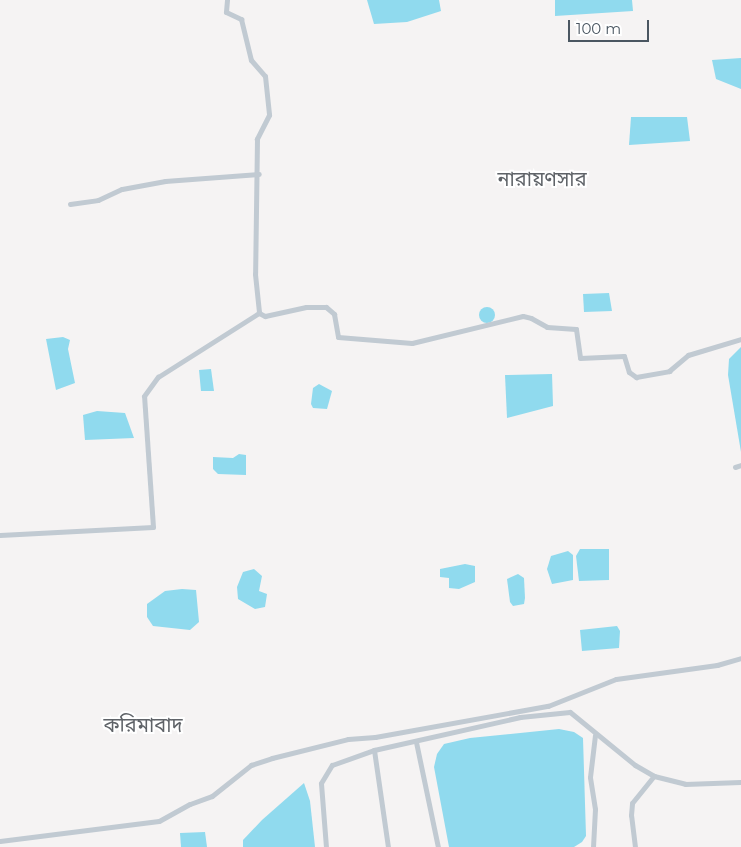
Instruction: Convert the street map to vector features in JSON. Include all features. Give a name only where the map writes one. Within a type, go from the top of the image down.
[{"type":"street","points":[[227,0],[226,12],[240,19],[251,60],[265,76],[269,115],[258,134],[259,174],[255,266],[258,313]]},
{"type":"street","points":[[70,204],[98,200],[122,189],[165,181],[259,174]]},
{"type":"street","points":[[258,313],[266,316],[306,307],[326,306],[334,314],[338,337],[412,343],[523,316],[547,326],[576,329],[580,358],[624,356],[629,372],[636,377],[669,371],[688,356],[741,339]]},
{"type":"street","points":[[0,535],[153,526],[144,396],[158,377],[258,313]]},
{"type":"street","points":[[0,841],[159,821],[190,804],[212,796],[251,765],[272,758],[348,739],[375,738],[548,706],[603,687],[616,679],[718,665],[741,658]]},
{"type":"street","points":[[326,847],[321,792],[326,773],[341,759],[520,717],[567,711],[595,735],[654,776],[685,784],[741,782]]},
{"type":"street","points":[[593,847],[595,809],[590,777],[595,735]]},
{"type":"street","points":[[416,742],[438,847]]},
{"type":"street","points":[[374,750],[388,847]]},
{"type":"street","points":[[635,847],[630,815],[632,802],[654,776]]},
{"type":"water","points":[[367,0],[439,0],[441,11],[407,22],[374,24]]},
{"type":"water","points":[[555,0],[632,0],[633,11],[555,16]]},
{"type":"water","points":[[741,58],[741,89],[716,79],[712,60]]},
{"type":"water","points":[[631,117],[687,117],[690,141],[629,145]]},
{"type":"water","points":[[609,293],[612,311],[584,312],[583,294]]},
{"type":"water","points":[[487,307],[495,315],[487,323],[479,315]]},
{"type":"water","points":[[63,337],[70,340],[68,349],[75,383],[56,390],[46,339]]},
{"type":"water","points":[[741,347],[741,452],[728,375],[729,359]]},
{"type":"water","points":[[211,369],[214,391],[201,391],[199,370]]},
{"type":"water","points":[[552,374],[553,406],[507,418],[505,375]]},
{"type":"water","points":[[319,384],[332,391],[327,409],[313,408],[311,404],[313,388]]},
{"type":"water","points":[[97,411],[125,413],[134,438],[85,440],[83,415]]},
{"type":"water","points":[[239,454],[246,455],[246,475],[218,474],[213,469],[213,457],[233,458]]},
{"type":"water","points":[[580,549],[609,549],[609,580],[579,581],[576,556]]},
{"type":"water","points":[[568,551],[573,555],[573,580],[552,584],[547,569],[551,556]]},
{"type":"water","points":[[465,564],[475,566],[475,582],[459,589],[449,588],[449,578],[440,577],[440,569]]},
{"type":"water","points":[[254,569],[262,576],[259,591],[267,594],[265,607],[255,609],[238,599],[237,587],[243,572]]},
{"type":"water","points":[[518,574],[524,578],[525,598],[524,604],[513,606],[510,602],[507,579]]},
{"type":"water","points":[[196,590],[199,622],[190,630],[153,626],[147,617],[147,604],[165,591]]},
{"type":"water","points":[[617,626],[620,631],[619,648],[582,651],[580,630]]},
{"type":"water","points":[[559,729],[574,732],[583,738],[586,836],[582,842],[574,847],[449,847],[434,767],[437,754],[444,744],[470,738]]},
{"type":"water","points":[[304,783],[310,801],[315,847],[243,847],[243,840],[262,820]]},
{"type":"water","points":[[205,832],[207,847],[181,847],[180,833]]},
{"type":"district","name":"নারায়ণসার","points":[[542,179]]},
{"type":"district","name":"করিমাবাদ","points":[[143,725]]}]
